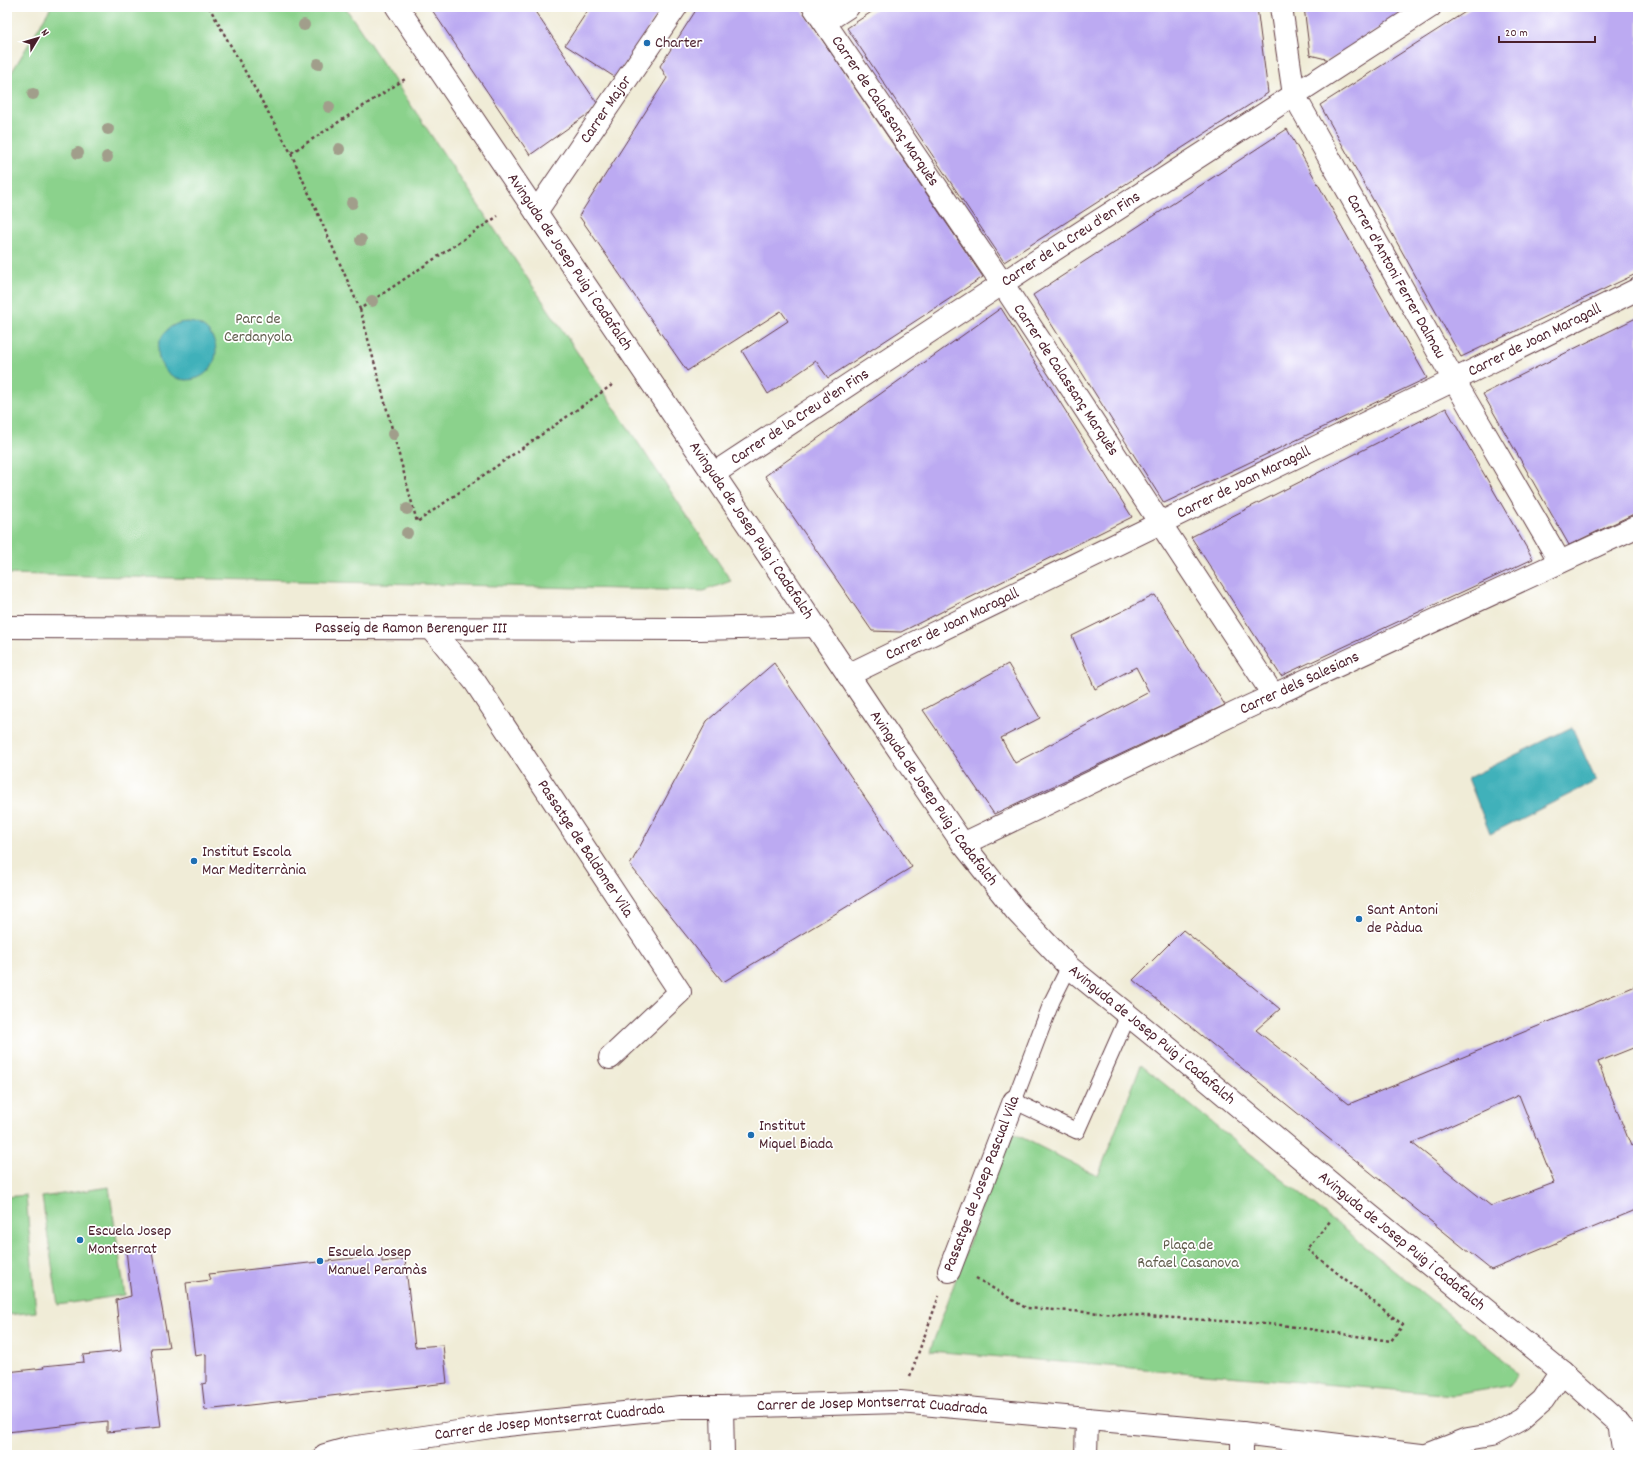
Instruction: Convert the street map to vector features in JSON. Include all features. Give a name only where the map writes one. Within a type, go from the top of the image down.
[{"type":"street","name":"Avinguda de Josep Puig i Cadafalch","points":[[397,7],[963,844],[1016,911],[1069,968],[1171,1050],[1346,1196],[1562,1372],[1638,1440]]},
{"type":"street","name":"Carrer Major","points":[[536,212],[676,7]]},
{"type":"street","points":[[820,15],[848,7]]},
{"type":"street","points":[[1281,7],[1294,94]]},
{"type":"street","name":"Carrer de la Creu d'en Fins","points":[[713,474],[1002,283],[1430,7]]},
{"type":"street","name":"Carrer de Calassanç Marquès","points":[[820,15],[1002,283],[1274,696]]},
{"type":"street","name":"Carrer d'Antoni Ferrer Dalmau","points":[[1294,94],[1454,380],[1560,562]]},
{"type":"street","name":"Carrer de Joan Maragall","points":[[848,675],[1638,289]]},
{"type":"street","name":"Carrer dels Salesians","points":[[963,844],[1246,708],[1638,526]]},
{"type":"street","name":"Passeig de Ramon Berenguer III","points":[[7,627],[700,629],[815,626]]},
{"type":"street","name":"Passatge de Baldomer Vila","points":[[432,629],[475,682],[680,992],[610,1058]]},
{"type":"street","name":"Passatge de Josep Pascual Vila","points":[[950,1267],[1014,1101]]},
{"type":"street","points":[[1427,1455],[1468,1439],[1492,1435],[1521,1419],[1543,1400],[1562,1372]]},
{"type":"street","name":"Carrer de Josep Montserrat Cuadrada","points":[[325,1455],[350,1448],[498,1426],[681,1407],[900,1402],[1242,1433],[1421,1455]]},
{"type":"street","points":[[722,1407],[723,1455]]},
{"type":"street","points":[[1086,1455],[1087,1419]]},
{"type":"street","points":[[1619,1422],[1624,1455]]},
{"type":"street","points":[[1242,1433],[1242,1455]]},
{"type":"lane","name":"Passatge de Josep Pascual Vila","points":[[1014,1101],[1052,1001],[1069,968]]},
{"type":"lane","points":[[1014,1101],[1077,1131],[1128,1016]]},
{"type":"path","points":[[209,7],[291,153],[360,310],[417,522],[612,386]]},
{"type":"path","points":[[291,153],[405,79]]},
{"type":"path","points":[[360,310],[498,216]]},
{"type":"path","points":[[950,1267],[1026,1308],[1281,1325],[1391,1341],[1403,1325],[1307,1249],[1332,1219],[1346,1196]]},
{"type":"path","name":"Passatge de Josep Pascual Vila","points":[[900,1402],[950,1267]]},
{"type":"green space","name":"Parc de Cerdanyola","points":[[51,7],[345,7],[731,581],[703,591],[7,574],[7,80]]},
{"type":"green space","name":"Plaça de Rafael Casanova","points":[[1141,1065],[1509,1363],[1517,1375],[1508,1386],[1454,1395],[930,1351],[1009,1131],[1098,1176]]},
{"type":"green space","points":[[109,1187],[125,1295],[58,1305],[42,1197]]},
{"type":"green space","points":[[26,1195],[36,1312],[7,1315],[7,1197]]},
{"type":"water","points":[[187,322],[203,327],[211,335],[216,351],[211,367],[203,375],[187,380],[171,375],[163,367],[158,351],[163,335],[171,327]]},
{"type":"water","points":[[1572,727],[1596,781],[1490,834],[1468,778]]},
{"type":"building","points":[[430,7],[532,7],[599,106],[530,155]]},
{"type":"building","points":[[590,7],[662,7],[616,78],[565,45]]},
{"type":"building","points":[[698,7],[800,7],[983,277],[828,378],[816,361],[768,394],[742,351],[788,321],[781,311],[687,371],[579,216],[667,78],[660,66]]},
{"type":"building","points":[[879,7],[1257,7],[1268,93],[1004,262],[847,28]]},
{"type":"building","points":[[1304,7],[1411,7],[1330,60],[1310,55]]},
{"type":"building","points":[[1473,7],[1636,7],[1638,10],[1638,273],[1461,357],[1320,105]]},
{"type":"building","points":[[1287,129],[1427,378],[1164,503],[1033,295]]},
{"type":"building","points":[[1001,308],[1132,517],[901,632],[872,631],[765,476]]},
{"type":"building","points":[[1638,317],[1638,512],[1569,545],[1483,394]]},
{"type":"building","points":[[1446,408],[1533,559],[1281,676],[1191,537]]},
{"type":"building","points":[[1155,595],[1225,705],[994,814],[923,710],[1008,664],[1040,718],[1001,738],[1015,763],[1149,692],[1136,667],[1095,689],[1072,636]]},
{"type":"building","points":[[774,663],[912,867],[723,982],[630,865],[707,721]]},
{"type":"building","points":[[1183,930],[1280,1009],[1256,1030],[1349,1104],[1638,985],[1638,1046],[1598,1062],[1631,1146],[1638,1142],[1638,1209],[1491,1270],[1133,980]],"holes":[[[1519,1095],[1554,1183],[1491,1206],[1412,1143]]]},
{"type":"building","points":[[151,1247],[169,1347],[151,1348],[161,1427],[107,1432],[107,1421],[7,1432],[7,1372],[44,1368],[43,1366],[84,1362],[83,1355],[121,1351],[116,1300],[131,1296],[126,1249]]},
{"type":"building","points":[[382,1255],[382,1262],[405,1259],[415,1347],[443,1345],[447,1383],[205,1410],[202,1384],[206,1383],[206,1354],[195,1356],[186,1283],[211,1280],[209,1274]]},
{"type":"place","name":"Charter","points":[[647,43]]},
{"type":"place","name":"Institut Escola Mar Mediterrània","points":[[194,861]]},
{"type":"place","name":"Sant Antoni de Pàdua","points":[[1359,919]]},
{"type":"place","name":"Institut Miquel Biada","points":[[751,1135]]},
{"type":"place","name":"Escuela Josep Montserrat","points":[[80,1240]]},
{"type":"place","name":"Escuela Josep Manuel Peramàs","points":[[320,1261]]}]
